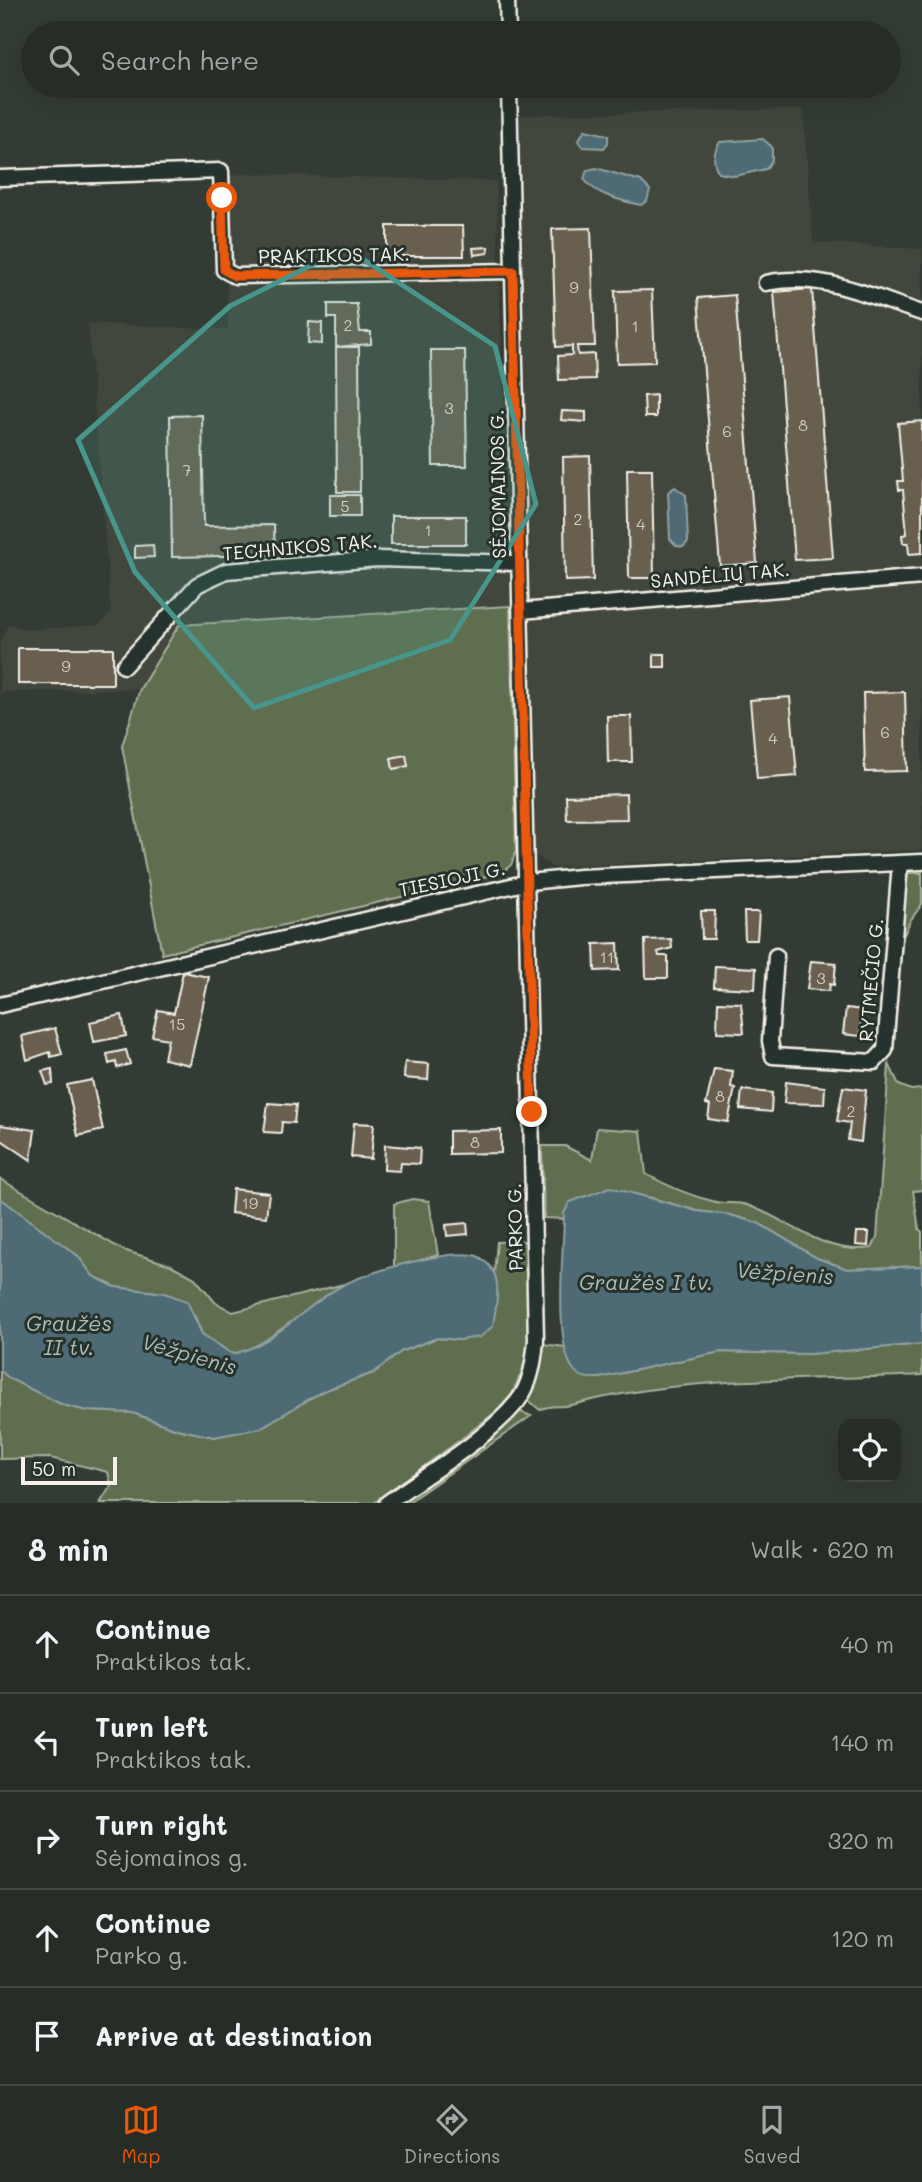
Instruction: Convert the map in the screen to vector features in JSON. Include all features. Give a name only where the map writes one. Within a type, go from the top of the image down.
[{"type":"street","points":[[507,0],[508,21]]},
{"type":"street","name":"SĖJOMAINOS G.","points":[[509,98],[528,882]]},
{"type":"street","name":"PRAKTIKOS TAK.","points":[[0,178],[221,171],[224,270],[235,276],[513,271]]},
{"type":"street","points":[[766,283],[781,280],[841,286],[922,313]]},
{"type":"street","name":"TECHNIKOS TAK.","points":[[124,666],[197,585],[226,570],[378,559],[519,563]]},
{"type":"street","name":"SANDĖLIŲ TAK.","points":[[521,611],[922,577]]},
{"type":"street","name":"TIESIOJI G.","points":[[0,1004],[528,882],[580,877],[922,862]]},
{"type":"street","name":"RYTMEČIO G.","points":[[776,956],[770,1041],[772,1056],[874,1062],[881,1057],[885,1050],[900,863]]},
{"type":"street","name":"PARKO G.","points":[[387,1503],[483,1433],[517,1402],[526,1387],[535,1357],[528,882]]},
{"type":"highlighted area","points":[[346,248],[495,346],[536,504],[450,640],[254,708],[135,572],[78,440],[230,306]]},
{"type":"shaded area","points":[[803,109],[813,242],[922,249],[922,850],[552,867],[536,856],[533,846],[520,115]]},
{"type":"shaded area","points":[[243,174],[496,181],[510,606],[179,625],[140,689],[0,692],[0,642],[9,624],[28,630],[99,625],[111,613],[88,323],[228,330],[226,176]]},
{"type":"green space","points":[[510,606],[516,851],[511,865],[501,873],[162,954],[122,746],[140,689],[179,625]]},
{"type":"green space","points":[[908,873],[922,873],[922,904],[910,921],[897,951],[903,879]]},
{"type":"green space","points":[[889,1064],[899,1085],[911,1090],[922,1089],[922,1190],[913,1191],[919,1229],[922,1232],[922,1266],[847,1269],[817,1258],[758,1223],[730,1215],[697,1211],[648,1197],[564,1213],[564,1219],[544,1218],[542,1146],[565,1146],[592,1160],[597,1128],[641,1131],[646,1174],[663,1183],[706,1200],[747,1205],[838,1247],[872,1248],[877,1238]]},
{"type":"green space","points":[[0,1179],[123,1250],[171,1265],[195,1278],[215,1302],[233,1312],[344,1284],[252,1350],[232,1354],[202,1334],[195,1317],[164,1293],[115,1287],[93,1276],[78,1256],[0,1199]]},
{"type":"green space","points":[[412,1199],[429,1201],[438,1255],[394,1268],[394,1204]]},
{"type":"green space","points":[[526,1241],[529,1340],[523,1369],[512,1394],[499,1409],[460,1440],[374,1503],[100,1503],[111,1486],[108,1472],[50,1458],[0,1459],[0,1370],[10,1379],[63,1405],[88,1411],[133,1413],[177,1429],[214,1437],[260,1428],[323,1391],[373,1373],[402,1351],[437,1338],[460,1340],[497,1293],[494,1273],[497,1242]]},
{"type":"green space","points":[[543,1344],[565,1347],[570,1361],[580,1374],[599,1378],[720,1352],[809,1354],[922,1344],[922,1375],[745,1381],[657,1388],[540,1410],[527,1399],[537,1383]]},
{"type":"green space","points":[[519,1411],[531,1416],[407,1503],[397,1503]]},
{"type":"water","points":[[585,130],[608,135],[608,143],[604,148],[583,147],[578,141]]},
{"type":"water","points":[[763,139],[772,147],[772,160],[766,169],[735,176],[719,173],[714,158],[720,142]]},
{"type":"water","points":[[596,168],[641,181],[650,190],[647,201],[641,205],[595,189],[584,179],[587,170]]},
{"type":"water","points":[[675,487],[686,495],[688,542],[683,547],[677,546],[670,539],[668,492]]},
{"type":"water","name":"Graužės I tv.","points":[[610,1187],[697,1211],[730,1215],[758,1223],[817,1258],[847,1269],[922,1266],[922,1344],[809,1354],[720,1352],[599,1378],[579,1375],[568,1358],[562,1319],[564,1213],[570,1202]]},
{"type":"water","name":"Graužės II tv.","points":[[0,1198],[78,1256],[93,1276],[115,1287],[164,1293],[187,1301],[202,1334],[232,1354],[263,1342],[330,1292],[345,1284],[390,1268],[461,1254],[474,1255],[483,1260],[494,1273],[497,1299],[493,1326],[480,1337],[460,1340],[437,1338],[402,1351],[373,1373],[323,1391],[260,1428],[214,1437],[177,1429],[133,1413],[88,1411],[63,1405],[10,1379],[0,1370]]},
{"type":"building","points":[[387,226],[463,226],[464,256],[387,256]]},
{"type":"building","points":[[591,228],[595,346],[577,346],[578,355],[594,354],[595,379],[559,380],[558,356],[572,355],[572,346],[556,347],[552,229]]},
{"type":"building","points":[[488,247],[488,253],[474,255],[473,248]]},
{"type":"building","points":[[812,289],[833,558],[795,560],[774,292]]},
{"type":"building","points":[[652,290],[655,362],[617,363],[615,291]]},
{"type":"building","points":[[735,295],[757,563],[720,566],[698,298]]},
{"type":"building","points":[[328,304],[357,304],[360,332],[371,332],[371,344],[336,347],[336,318],[328,318]]},
{"type":"building","points":[[309,322],[322,323],[322,344],[308,343]]},
{"type":"building","points":[[336,347],[359,347],[360,492],[337,492]]},
{"type":"building","points":[[431,350],[465,350],[467,466],[433,466]]},
{"type":"building","points":[[656,395],[656,417],[645,417],[644,396]]},
{"type":"building","points":[[562,411],[586,412],[586,422],[561,420]]},
{"type":"building","points":[[202,415],[204,526],[274,525],[275,555],[172,557],[170,416]]},
{"type":"building","points":[[922,421],[922,553],[909,554],[908,543],[903,543],[902,535],[907,534],[903,490],[899,490],[898,481],[903,481],[898,423]]},
{"type":"building","points":[[590,456],[593,580],[565,581],[563,457]]},
{"type":"building","points":[[627,469],[652,469],[654,578],[629,578]]},
{"type":"building","points":[[330,495],[360,495],[360,516],[330,516]]},
{"type":"building","points":[[391,516],[466,516],[466,544],[391,544]]},
{"type":"building","points":[[153,545],[154,557],[135,558],[135,546]]},
{"type":"building","points":[[18,648],[113,648],[113,684],[18,684]]},
{"type":"building","points":[[654,654],[665,654],[665,667],[654,667]]},
{"type":"building","points":[[905,692],[907,771],[865,772],[863,693]]},
{"type":"building","points":[[790,697],[797,776],[757,779],[750,700]]},
{"type":"building","points":[[607,716],[631,716],[632,762],[608,762]]},
{"type":"building","points":[[406,755],[408,766],[393,769],[391,758]]},
{"type":"building","points":[[626,794],[627,819],[567,820],[566,796]]},
{"type":"building","points":[[701,911],[715,911],[714,939],[702,939]]},
{"type":"building","points":[[744,912],[759,912],[757,940],[745,940]]},
{"type":"building","points":[[671,939],[672,948],[658,952],[659,956],[668,956],[668,978],[646,978],[645,940]]},
{"type":"building","points":[[618,943],[619,970],[595,971],[594,944]]},
{"type":"building","points":[[811,961],[836,963],[834,985],[830,984],[829,991],[807,989]]},
{"type":"building","points":[[715,966],[756,968],[755,989],[714,987]]},
{"type":"building","points":[[183,972],[209,977],[190,1065],[164,1059],[168,1039],[152,1036],[158,1010],[174,1013]]},
{"type":"building","points":[[718,1002],[741,1003],[744,1033],[717,1032]]},
{"type":"building","points":[[846,1008],[863,1010],[860,1036],[843,1034]]},
{"type":"building","points":[[122,1015],[126,1036],[94,1042],[90,1022]]},
{"type":"building","points":[[55,1028],[62,1054],[51,1057],[50,1052],[27,1060],[22,1036]]},
{"type":"building","points":[[126,1050],[130,1064],[117,1068],[116,1062],[109,1064],[107,1054]]},
{"type":"building","points":[[405,1062],[429,1064],[428,1080],[404,1078]]},
{"type":"building","points":[[52,1069],[53,1084],[47,1085],[42,1071]]},
{"type":"building","points":[[714,1069],[733,1071],[731,1087],[735,1088],[728,1122],[708,1119],[710,1105],[706,1104]]},
{"type":"building","points":[[92,1080],[103,1130],[78,1136],[67,1085]]},
{"type":"building","points":[[786,1082],[825,1087],[824,1104],[784,1103]]},
{"type":"building","points":[[843,1087],[866,1090],[861,1142],[848,1140],[850,1123],[837,1121]]},
{"type":"building","points":[[742,1090],[772,1093],[771,1112],[740,1109]]},
{"type":"building","points":[[268,1103],[296,1105],[294,1123],[282,1122],[281,1133],[264,1132]]},
{"type":"building","points":[[354,1123],[374,1124],[371,1159],[351,1157]]},
{"type":"building","points":[[0,1125],[35,1130],[31,1160],[0,1139]]},
{"type":"building","points":[[501,1130],[501,1153],[449,1154],[449,1131]]},
{"type":"building","points":[[385,1145],[420,1148],[419,1164],[401,1163],[400,1171],[384,1170]]},
{"type":"building","points":[[233,1189],[269,1193],[266,1217],[231,1213]]},
{"type":"building","points":[[467,1223],[468,1234],[447,1236],[446,1225]]},
{"type":"building","points":[[857,1232],[869,1232],[868,1246],[856,1245]]},
{"type":"route","points":[[222,198],[224,270],[235,276],[513,271],[532,1112]]},
{"type":"water label","name":"Vėžpienis","points":[[785,1274]]},
{"type":"water label","name":"Vėžpienis","points":[[189,1355]]}]
